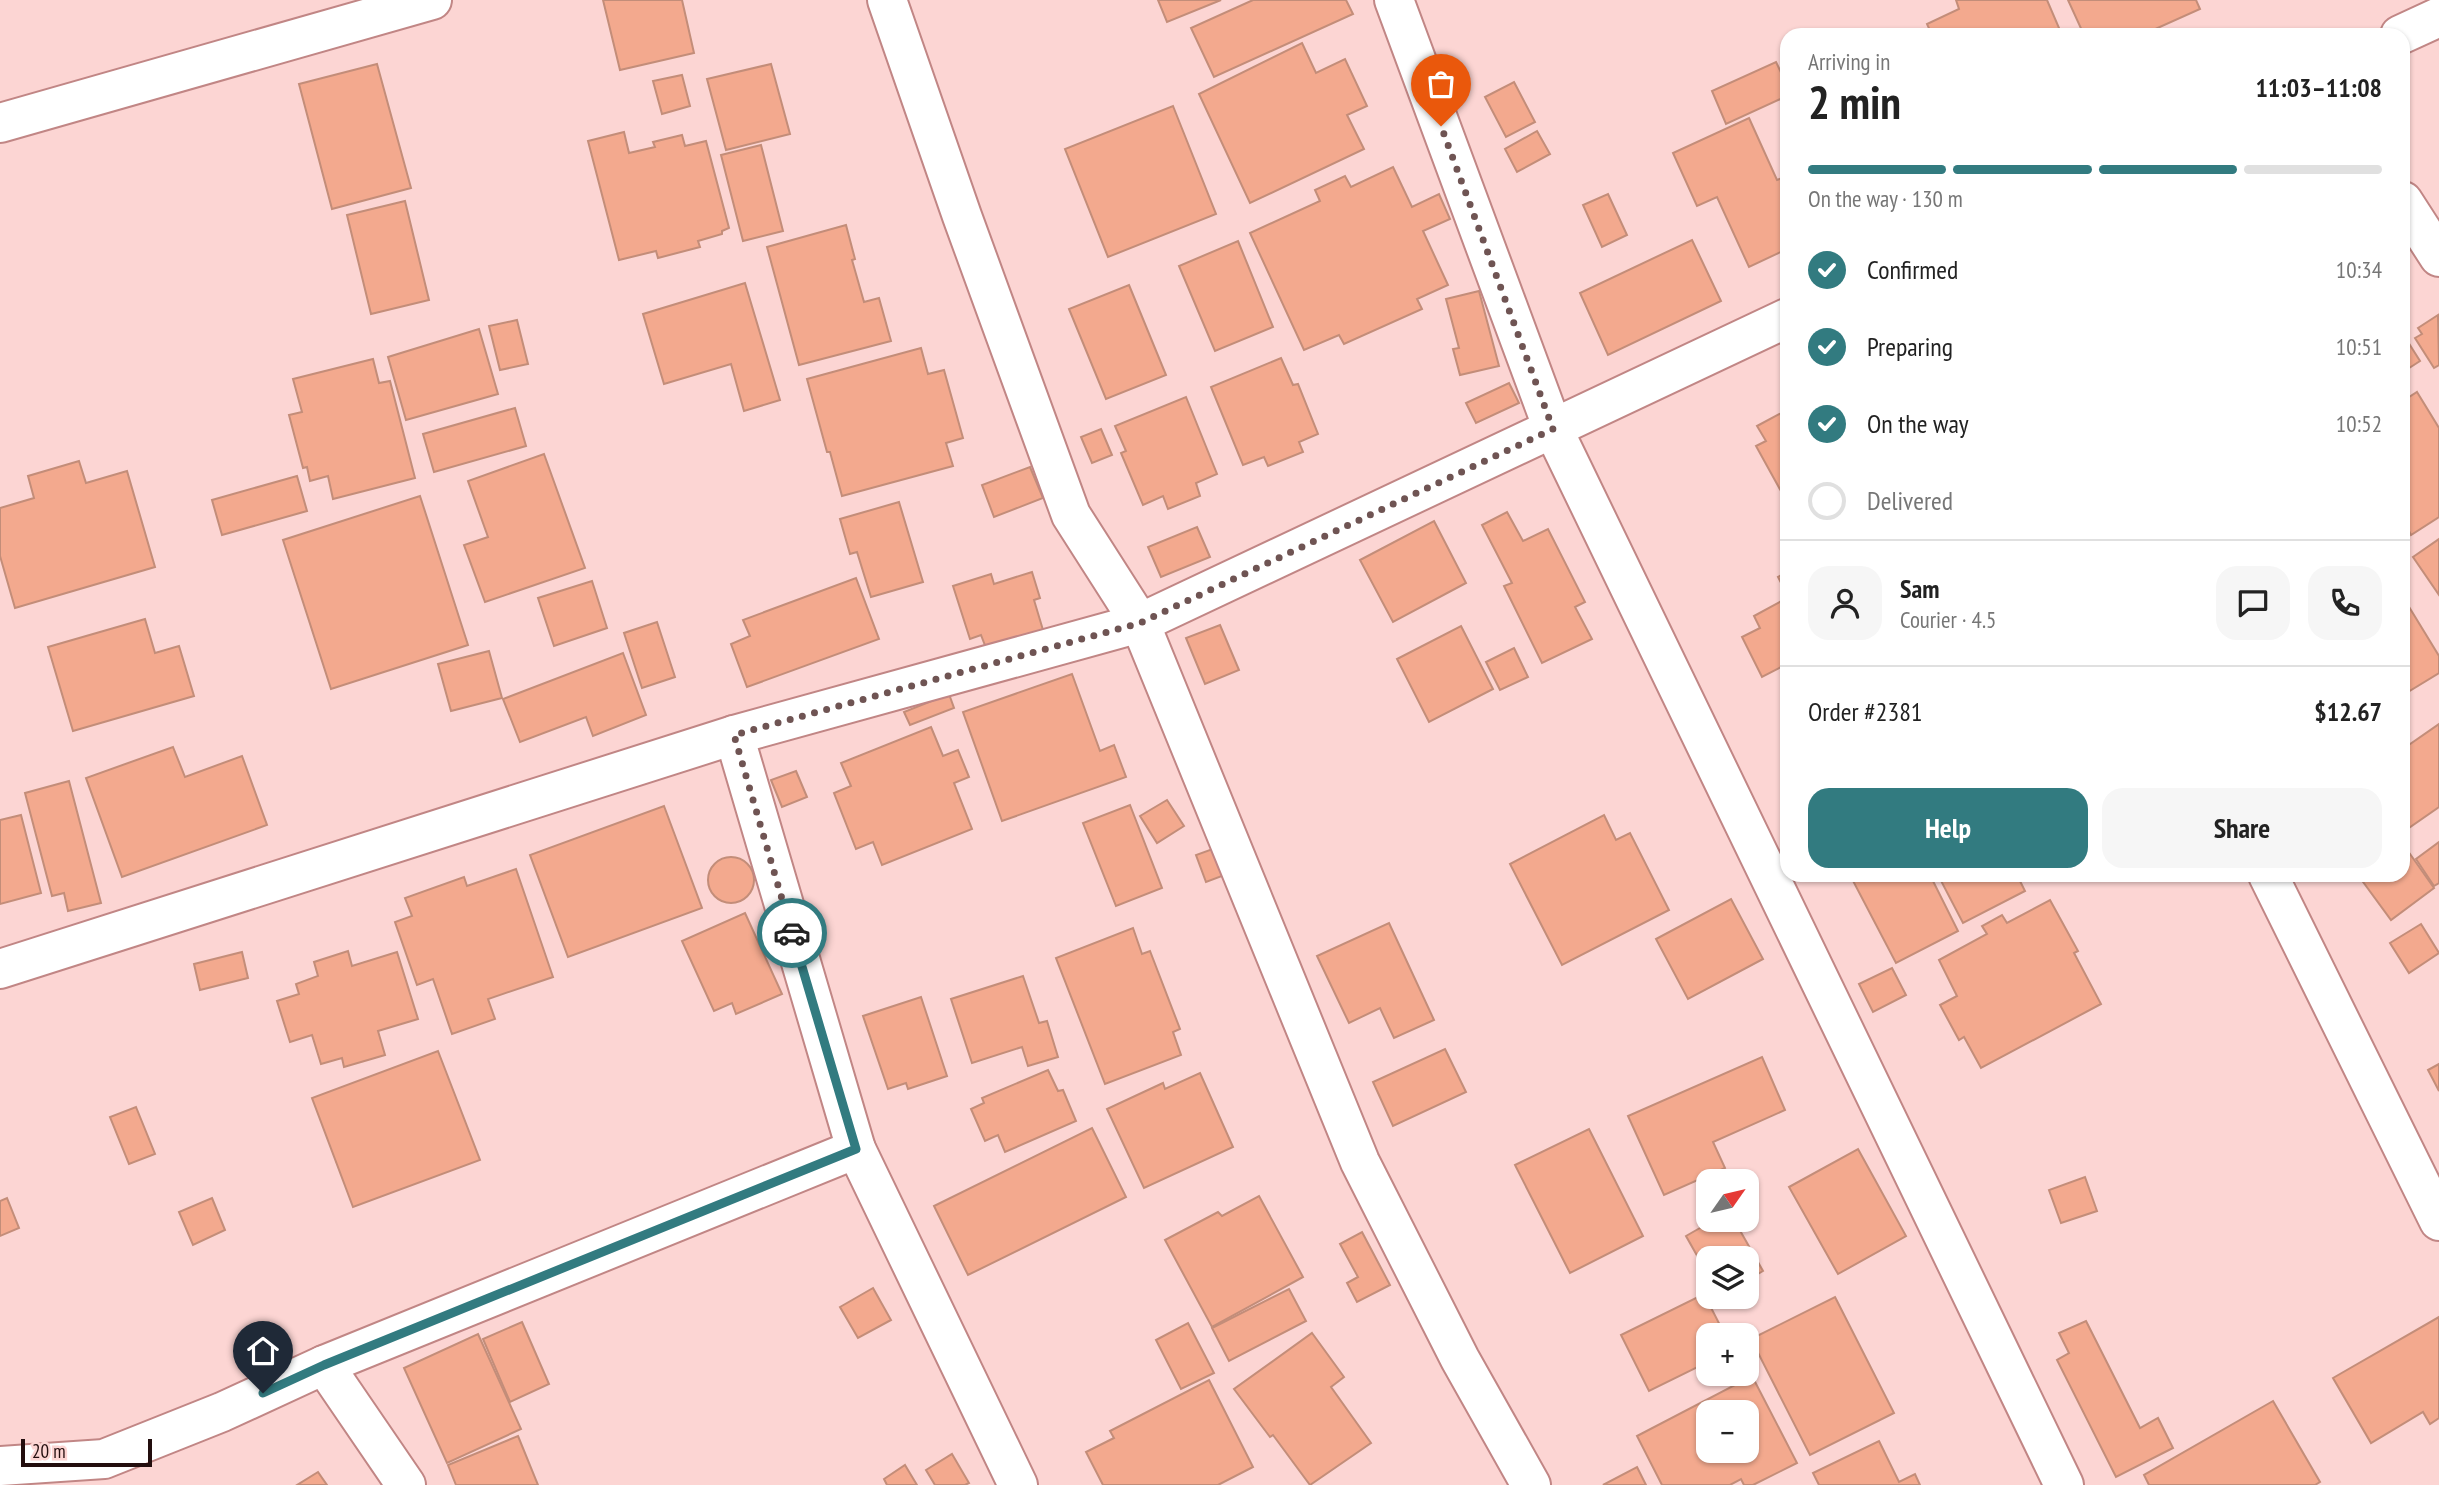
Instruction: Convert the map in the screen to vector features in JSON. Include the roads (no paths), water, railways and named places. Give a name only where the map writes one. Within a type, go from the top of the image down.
[{"type":"street","points":[[0,123],[432,0]]},
{"type":"street","points":[[887,0],[1071,515],[1140,623],[1360,1162],[1461,1359],[1531,1485]]},
{"type":"street","points":[[1394,0],[1553,429],[2064,1485]]},
{"type":"street","points":[[2410,212],[2439,257]]},
{"type":"street","points":[[0,969],[734,735],[1140,623],[1780,321]]},
{"type":"street","points":[[734,735],[856,1149],[1018,1485]]},
{"type":"street","points":[[2271,882],[2439,1221]]},
{"type":"street","points":[[0,1466],[104,1459],[222,1412],[324,1365],[856,1149]]},
{"type":"street","points":[[324,1365],[406,1485]]}]
